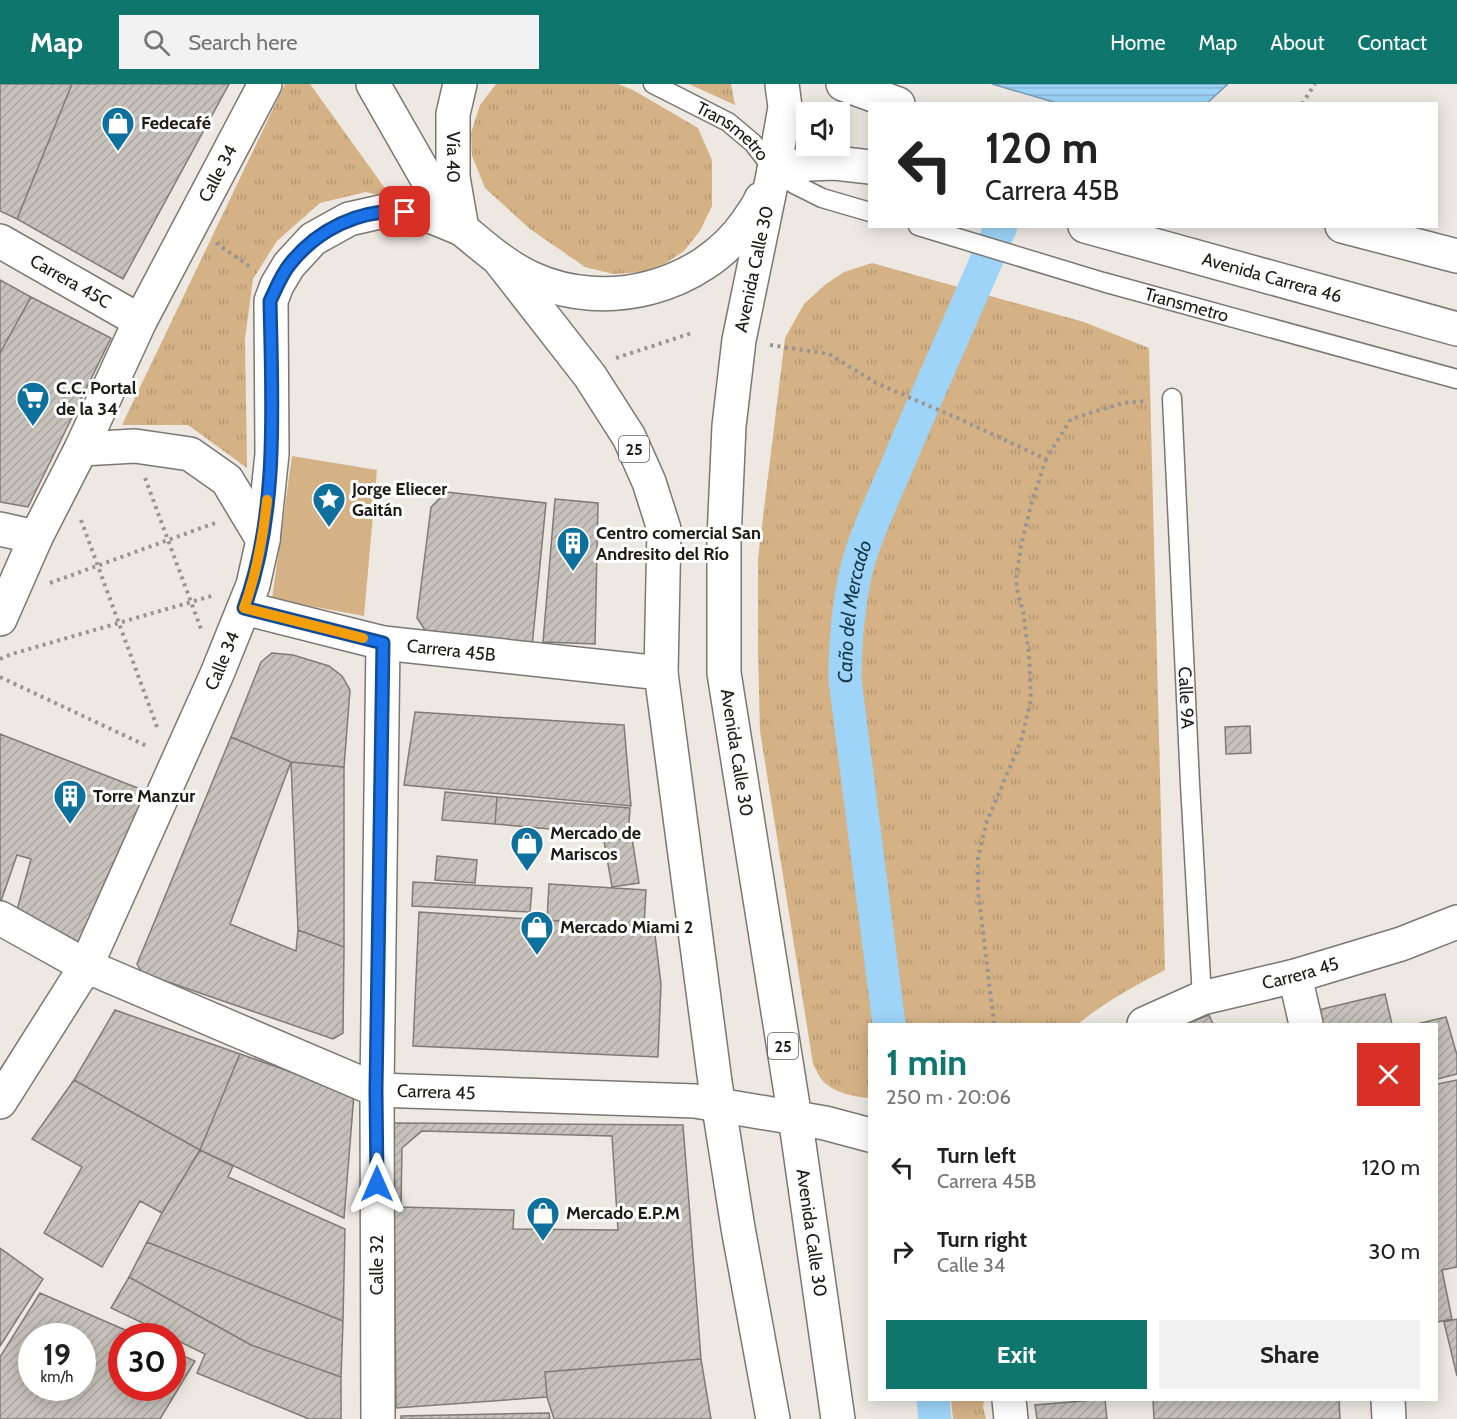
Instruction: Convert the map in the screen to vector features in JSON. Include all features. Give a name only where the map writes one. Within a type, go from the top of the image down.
[{"type":"main road","name":"Calle 34","points":[[5,609],[36,537],[81,449],[140,321],[265,84]]},
{"type":"main road","name":"25","points":[[373,84],[429,182],[462,229],[501,262],[590,376],[629,437],[649,482],[664,529],[661,673],[719,1106],[738,1228],[773,1419]]},
{"type":"main road","name":"Vía 40","points":[[460,84],[453,114],[453,177],[462,229]]},
{"type":"main road","name":"Avenida Calle 30","points":[[782,84],[785,107],[739,340],[730,418],[724,539],[724,673],[795,1118],[838,1419]]},
{"type":"main road","points":[[843,84],[892,102]]},
{"type":"main road","points":[[501,262],[534,280],[569,291],[607,294],[644,290],[679,278],[711,259],[738,234],[759,204],[774,170],[809,164],[836,163],[868,167]]},
{"type":"main road","name":"Calle 34","points":[[0,1102],[86,966],[170,764],[217,674],[248,597],[263,540],[272,454],[270,301],[277,285],[289,265],[314,239],[349,219],[389,210],[423,213],[462,229]]},
{"type":"main road","name":"Avenida Carrera 46","points":[[1092,228],[1457,328]]},
{"type":"main road","points":[[1350,228],[1457,256]]},
{"type":"main road","name":"Carrera 45C","points":[[0,241],[140,321]]},
{"type":"main road","points":[[81,449],[135,446],[190,454],[227,480],[263,540]]},
{"type":"main road","points":[[0,529],[36,537]]},
{"type":"main road","name":"Carrera 45B","points":[[248,597],[383,643],[661,673]]},
{"type":"main road","name":"Calle 32","points":[[378,1419],[376,1090],[383,643]]},
{"type":"main road","name":"Carrera 45","points":[[0,918],[86,966],[376,1090],[695,1101],[825,1123],[868,1134]]},
{"type":"main road","name":"Carrera 45","points":[[1146,1023],[1202,998],[1295,976],[1401,944],[1457,922]]},
{"type":"main road","points":[[1295,976],[1306,1023]]},
{"type":"main road","points":[[1009,1401],[1011,1419]]},
{"type":"main road","points":[[1388,1401],[1389,1419]]},
{"type":"lane","name":"Transmetro","points":[[653,84],[728,122],[753,143],[774,170],[795,184],[822,198],[868,211]]},
{"type":"lane","name":"Transmetro","points":[[925,228],[1103,282],[1457,379]]},
{"type":"lane","name":"Calle 9A","points":[[1172,398],[1202,998]]},
{"type":"path","points":[[1303,102],[1315,84]]},
{"type":"path","points":[[191,226],[277,285]]},
{"type":"path","points":[[612,359],[692,333]]},
{"type":"path","points":[[764,344],[829,354],[876,383],[1046,459]]},
{"type":"path","points":[[994,1023],[978,890],[978,857],[987,821],[1021,741],[1031,700],[1029,655],[1016,579],[1031,505],[1046,459],[1071,419],[1123,404],[1172,398]]},
{"type":"path","points":[[135,446],[217,674]]},
{"type":"path","points":[[64,481],[78,512],[170,764]]},
{"type":"path","points":[[5,609],[98,566],[231,516],[242,504]]},
{"type":"path","points":[[0,659],[191,602],[248,597]]},
{"type":"path","points":[[0,677],[170,764]]},
{"type":"green space","points":[[285,84],[310,84],[392,198],[366,192],[320,203],[277,241],[253,279],[245,339],[247,468],[188,425],[122,425]]},
{"type":"green space","points":[[496,84],[618,84],[633,90],[698,128],[712,160],[712,206],[700,231],[684,251],[666,263],[643,272],[613,274],[585,267],[530,229],[485,188],[472,156],[471,133],[480,105]]},
{"type":"green space","points":[[689,84],[731,84],[735,105]]},
{"type":"green space","points":[[872,263],[1084,322],[1149,348],[1165,970],[1120,995],[1079,1023],[868,1023],[868,1098],[833,1089],[822,1079],[813,1064],[760,731],[758,558],[785,338],[804,304],[826,284],[844,272]]},
{"type":"green space","points":[[292,456],[377,470],[364,616],[272,599]]},
{"type":"green space","points":[[951,1401],[984,1401],[986,1419],[953,1419]]},
{"type":"water","points":[[992,84],[1228,84],[1208,102],[1054,102]]},
{"type":"building","points":[[0,84],[72,84],[17,219],[0,211]]},
{"type":"building","name":"Fedecafé","points":[[72,84],[229,84],[123,279],[17,219]]},
{"type":"building","points":[[0,280],[31,297],[0,353]]},
{"type":"building","name":"C.C. Portal de la 34","points":[[31,297],[111,338],[28,507],[0,502],[0,353]]},
{"type":"building","points":[[446,492],[546,503],[532,647],[435,645],[417,618],[431,507]]},
{"type":"building","name":"Centro comercial San Andresito del Río","points":[[555,499],[598,503],[595,644],[543,642]]},
{"type":"building","points":[[272,653],[293,655],[329,666],[342,676],[350,690],[344,767],[291,762],[231,737],[261,662]]},
{"type":"building","points":[[415,712],[624,725],[631,806],[404,785]]},
{"type":"building","points":[[1250,726],[1251,753],[1226,754],[1225,727]]},
{"type":"building","name":"Torre Manzur","points":[[0,734],[153,794],[76,955],[14,921],[31,859],[17,855],[0,904]]},
{"type":"building","points":[[231,737],[291,762],[230,924],[296,951],[298,930],[344,947],[343,1033],[333,1039],[142,973],[137,964]]},
{"type":"building","points":[[291,762],[344,767],[344,947],[298,930]]},
{"type":"building","points":[[445,792],[497,797],[495,824],[442,820]]},
{"type":"building","points":[[497,797],[630,808],[628,836],[495,824]]},
{"type":"building","points":[[632,838],[639,883],[612,887],[604,841]]},
{"type":"building","points":[[437,856],[477,860],[475,883],[435,880]]},
{"type":"building","points":[[413,882],[532,888],[530,912],[412,906]]},
{"type":"building","points":[[549,884],[646,890],[644,926],[547,920]]},
{"type":"building","name":"Mercado Miami 2","points":[[419,912],[654,927],[661,984],[658,1057],[413,1046]]},
{"type":"building","points":[[1385,994],[1392,1023],[1322,1023],[1318,1010]]},
{"type":"building","points":[[115,1010],[240,1054],[200,1150],[74,1080]]},
{"type":"building","points":[[1209,1015],[1213,1023],[1188,1023]]},
{"type":"building","points":[[1446,1017],[1457,1055],[1457,1074],[1438,1079],[1438,1023],[1421,1023]]},
{"type":"building","points":[[240,1054],[354,1094],[344,1218],[200,1150]]},
{"type":"building","points":[[74,1080],[200,1150],[162,1213],[140,1201],[102,1267],[44,1233],[82,1167],[32,1139]]},
{"type":"building","points":[[1457,1080],[1457,1267],[1442,1270],[1452,1319],[1438,1322],[1438,1084]]},
{"type":"building","name":"Mercado E.P.M","points":[[393,1123],[683,1125],[701,1359],[545,1372],[547,1397],[396,1408]]},
{"type":"building","points":[[422,1131],[612,1136],[618,1230],[513,1229],[514,1210],[401,1207],[402,1148]]},
{"type":"building","points":[[200,1150],[233,1166],[228,1177],[345,1229],[343,1321],[147,1242]]},
{"type":"building","points":[[147,1242],[343,1321],[341,1377],[251,1345],[129,1277]]},
{"type":"building","points":[[0,1248],[43,1279],[0,1346]]},
{"type":"building","points":[[129,1277],[251,1345],[341,1377],[341,1419],[309,1419],[197,1373],[205,1354],[186,1345],[186,1323],[143,1323],[111,1308]]},
{"type":"building","points":[[40,1293],[109,1323],[108,1401],[171,1401],[160,1419],[0,1419],[0,1357],[18,1328],[18,1401],[96,1401],[96,1323],[21,1323]]},
{"type":"building","points":[[1457,1319],[1457,1376],[1444,1322]]},
{"type":"building","points":[[186,1357],[195,1361],[186,1376]]},
{"type":"building","points":[[701,1359],[711,1419],[554,1419],[547,1397],[545,1372]]},
{"type":"building","points":[[1105,1401],[1107,1419],[1037,1419],[1035,1405]]},
{"type":"building","points":[[1153,1401],[1339,1401],[1340,1419],[1154,1419]]},
{"type":"building","points":[[549,1413],[550,1419],[401,1419],[401,1416]]},
{"type":"waterway","name":"Caño del Mercado","points":[[889,1023],[845,680],[849,612],[856,571],[870,529],[1000,228]]},
{"type":"waterway","name":"Caño del Mercado","points":[[933,1401],[935,1419]]},
{"type":"slow traffic","points":[[267,500],[263,540],[253,585],[244,608],[363,638]]},
{"type":"place","name":"Fedecafé","points":[[118,152]]},
{"type":"place","name":"C.C. Portal de la 34","points":[[33,427]]},
{"type":"place","name":"Jorge Eliecer Gaitán","points":[[329,528]]},
{"type":"place","name":"Centro comercial San Andresito del Río","points":[[573,572]]},
{"type":"place","name":"Torre Manzur","points":[[70,825]]},
{"type":"place","name":"Mercado de Mariscos","points":[[527,872]]},
{"type":"place","name":"Mercado Miami 2","points":[[537,956]]},
{"type":"place","name":"Mercado E.P.M","points":[[543,1242]]},
{"type":"route","points":[[377,1184],[376,1090],[383,643],[244,608],[253,585],[263,540],[272,454],[270,301],[289,265],[314,239],[349,219],[389,210],[405,212]]}]
